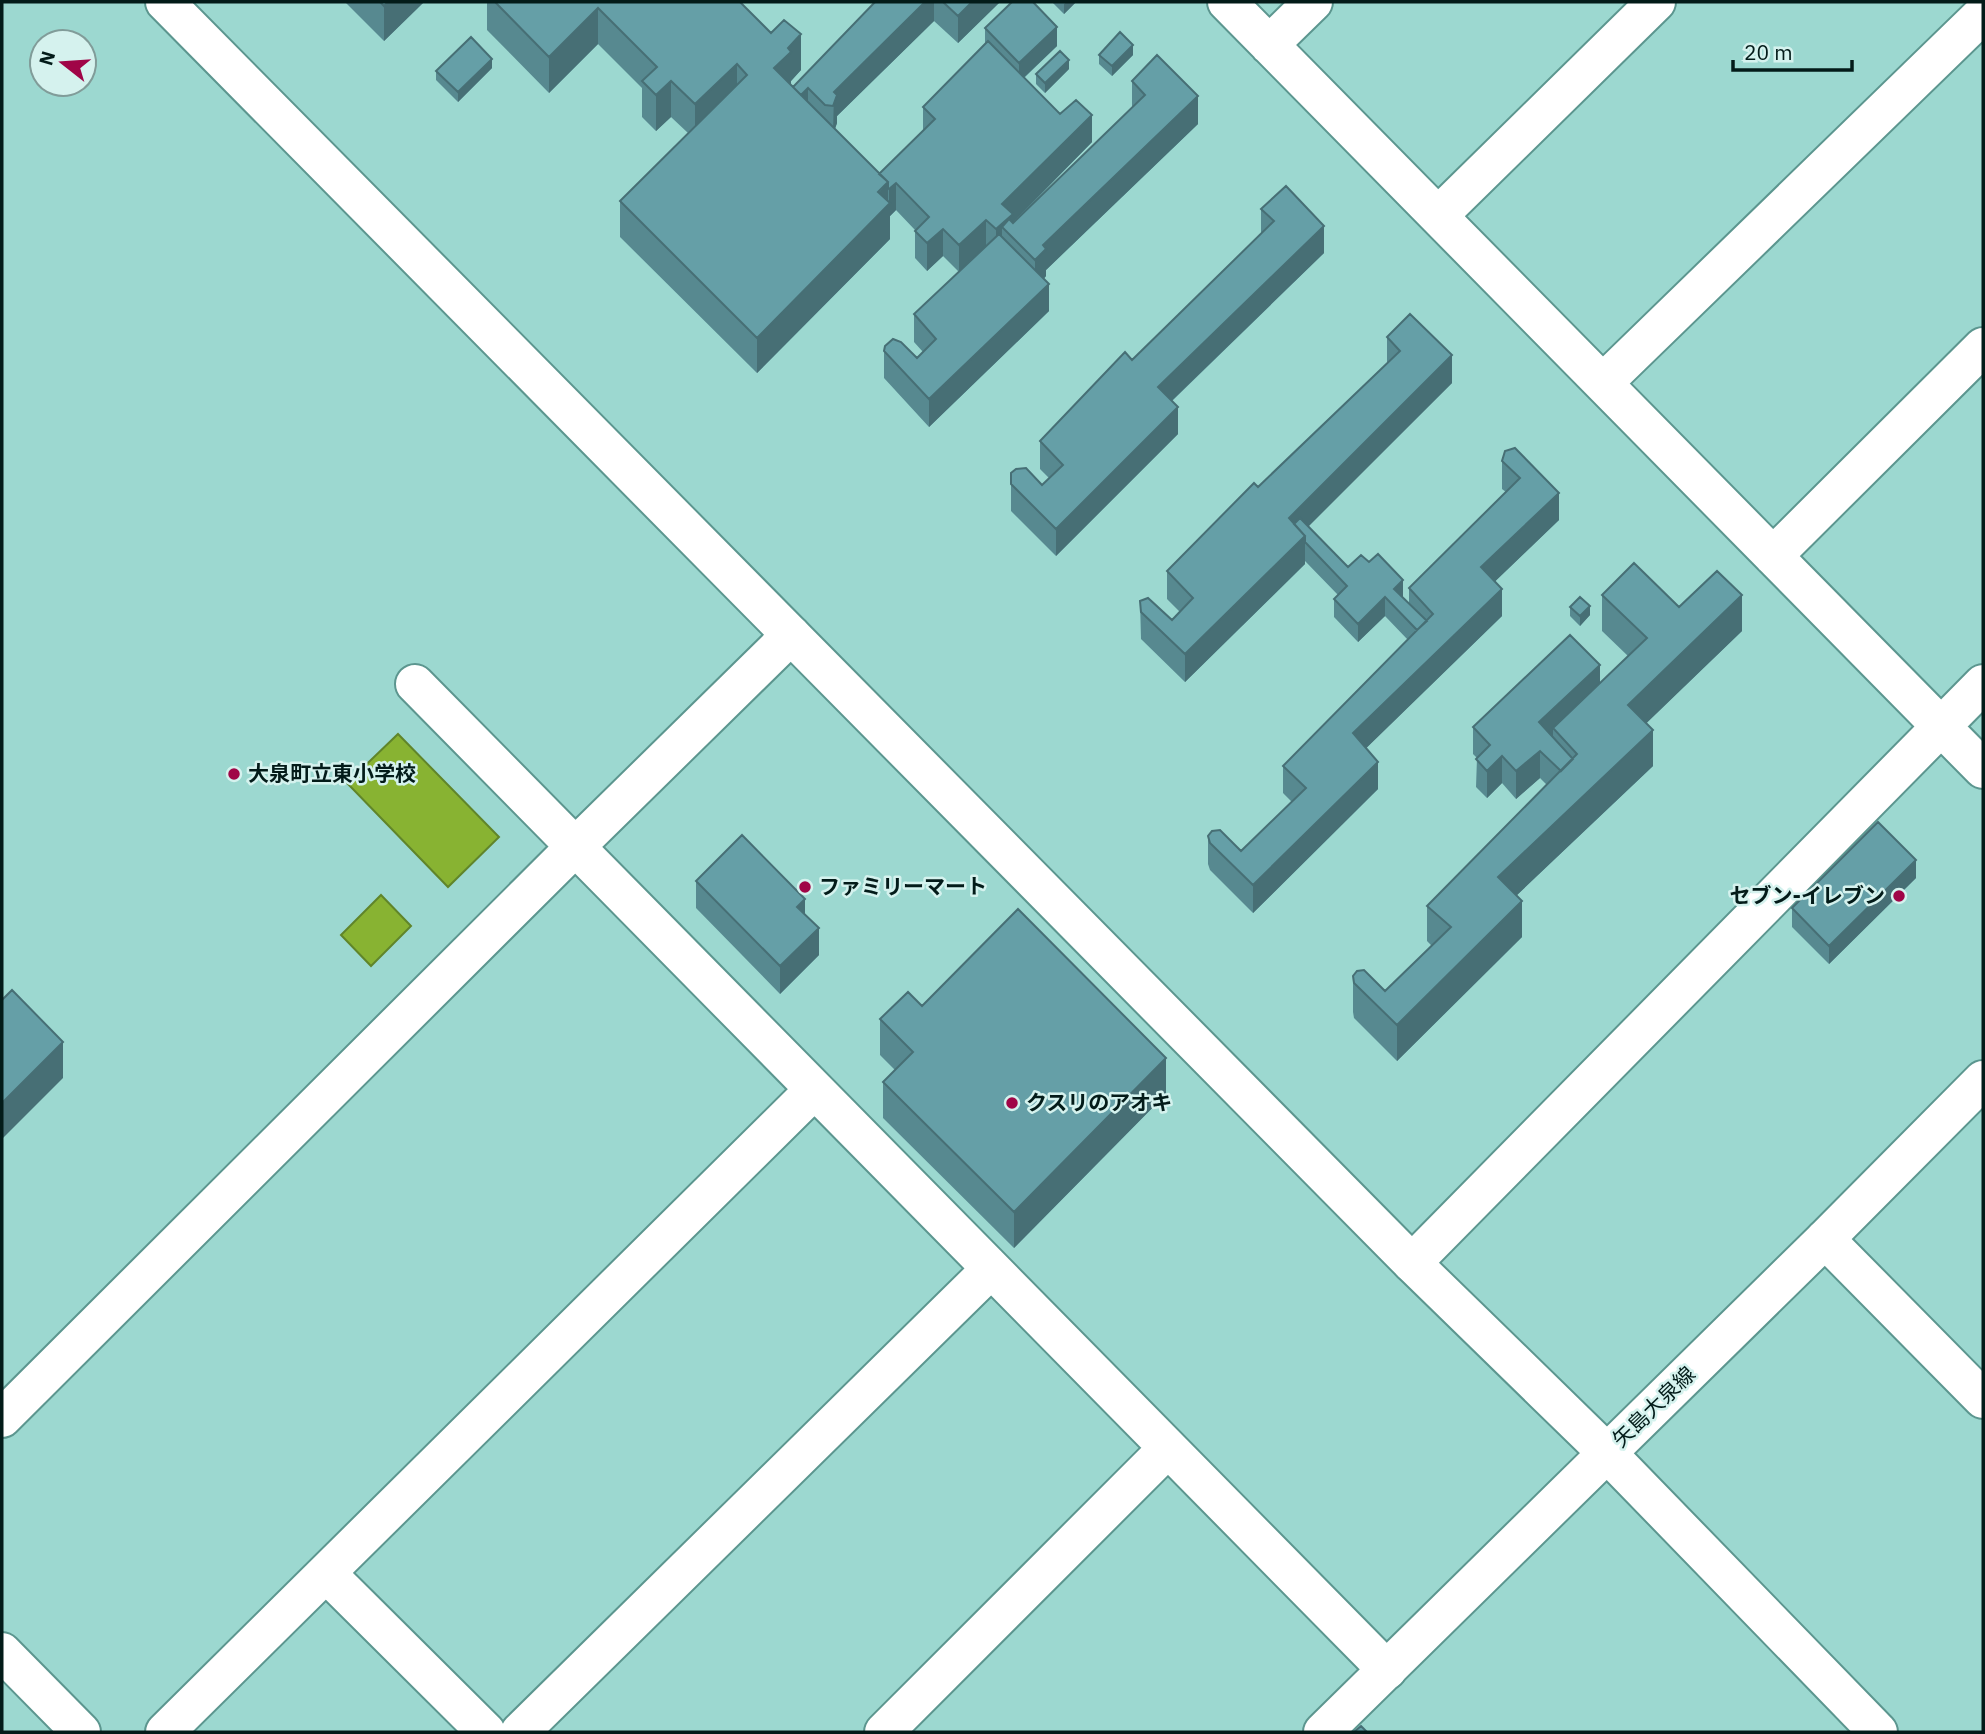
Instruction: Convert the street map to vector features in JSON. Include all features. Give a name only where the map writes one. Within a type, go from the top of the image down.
[{"type":"street","points":[[165,2],[1412,1264],[1607,1453],[1878,1732]]},
{"type":"street","points":[[1227,2],[1983,769]]},
{"type":"street","points":[[1269,45],[1313,2]]},
{"type":"street","points":[[1438,216],[1656,2]]},
{"type":"street","points":[[1603,383],[1983,15]]},
{"type":"street","points":[[1773,556],[1983,347]]},
{"type":"street","points":[[2,1418],[575,846],[791,635]]},
{"type":"street","points":[[415,684],[1387,1670]]},
{"type":"street","points":[[1412,1264],[1983,684]]},
{"type":"street","name":"矢島大泉線","points":[[1324,1732],[1983,1080]]},
{"type":"street","points":[[165,1732],[814,1090]]},
{"type":"street","points":[[1825,1239],[1983,1399]]},
{"type":"street","points":[[520,1732],[991,1269]]},
{"type":"street","points":[[884,1732],[1168,1448]]},
{"type":"street","points":[[326,1573],[486,1732]]},
{"type":"street","points":[[2,1652],[61,1726]]},
{"type":"shaded area","points":[[398,734],[499,837],[448,887],[347,783]]},
{"type":"shaded area","points":[[381,895],[411,926],[371,966],[341,935]]},
{"type":"building","points":[[495,2],[740,2],[771,33],[784,20],[801,34],[788,48],[791,52],[774,68],[888,182],[878,192],[890,203],[757,338],[620,201],[747,75],[737,64],[695,104],[671,81],[656,95],[642,81],[657,67],[598,8],[549,57]]},
{"type":"building","points":[[875,2],[925,2],[834,92],[837,95],[833,106],[825,105],[808,88],[801,95],[793,87]]},
{"type":"building","points":[[943,2],[972,2],[958,16]]},
{"type":"building","points":[[1012,2],[1033,2],[1057,27],[1019,63],[985,28]]},
{"type":"building","points":[[1120,32],[1133,45],[1112,66],[1099,55]]},
{"type":"building","points":[[471,37],[492,59],[458,92],[436,71]]},
{"type":"building","points":[[988,41],[1060,114],[1076,100],[1092,115],[1002,204],[1013,214],[996,229],[986,220],[959,245],[943,229],[927,243],[915,231],[929,217],[896,183],[889,189],[888,182],[879,174],[935,119],[923,107]]},
{"type":"building","points":[[1060,51],[1069,60],[1045,83],[1036,74]]},
{"type":"building","points":[[1157,55],[1198,96],[1043,245],[1046,249],[1035,260],[1002,227],[1009,219],[1013,223],[1145,95],[1132,81]]},
{"type":"building","points":[[1286,186],[1324,226],[1158,387],[1178,407],[1056,529],[1011,484],[1011,473],[1016,469],[1026,468],[1042,485],[1063,465],[1040,441],[1125,352],[1132,360],[1274,221],[1261,209]]},
{"type":"building","points":[[999,234],[1049,284],[929,399],[884,351],[885,346],[893,339],[901,342],[917,358],[936,339],[914,314]]},
{"type":"building","points":[[1410,314],[1452,355],[1289,518],[1305,536],[1185,654],[1141,612],[1140,601],[1148,598],[1172,620],[1193,598],[1167,571],[1254,483],[1258,487],[1400,351],[1387,337]]},
{"type":"building","points":[[1515,448],[1559,493],[1481,567],[1502,589],[1353,733],[1378,762],[1253,885],[1210,843],[1208,836],[1212,831],[1220,830],[1241,851],[1306,788],[1283,766],[1433,614],[1409,588],[1520,478],[1502,461],[1505,451]]},
{"type":"building","points":[[1300,518],[1348,567],[1361,555],[1369,562],[1378,554],[1403,580],[1394,589],[1427,621],[1417,630],[1385,597],[1358,624],[1334,599],[1347,586],[1305,542],[1305,536],[1294,524]]},
{"type":"building","points":[[1634,563],[1679,607],[1717,571],[1742,595],[1628,705],[1653,730],[1498,877],[1522,901],[1397,1025],[1354,983],[1353,976],[1357,971],[1364,970],[1385,991],[1451,927],[1427,906],[1577,754],[1553,728],[1647,638],[1602,595]]},
{"type":"building","points":[[1580,597],[1590,606],[1580,616],[1570,607]]},
{"type":"building","points":[[1570,635],[1600,665],[1539,722],[1573,759],[1561,771],[1540,751],[1516,771],[1502,756],[1487,771],[1476,759],[1490,745],[1473,727]]},
{"type":"building","points":[[1878,822],[1916,860],[1829,946],[1792,908]]},
{"type":"building","points":[[742,835],[805,899],[797,907],[819,928],[780,966],[696,881]]},
{"type":"building","points":[[1018,909],[1166,1058],[1014,1212],[883,1082],[913,1052],[880,1019],[908,992],[922,1006]]},
{"type":"building","points":[[12,990],[63,1042],[2,1103],[2,1000]]},
{"type":"building","points":[[1361,1726],[1367,1732],[1354,1732]]},
{"type":"place","name":"大泉町立東小学校","points":[[234,774]]},
{"type":"place","name":"ファミリーマート","points":[[805,887]]},
{"type":"place","name":"セブン-イレブン","points":[[1899,896]]},
{"type":"place","name":"クスリのアオキ","points":[[1012,1103]]}]
